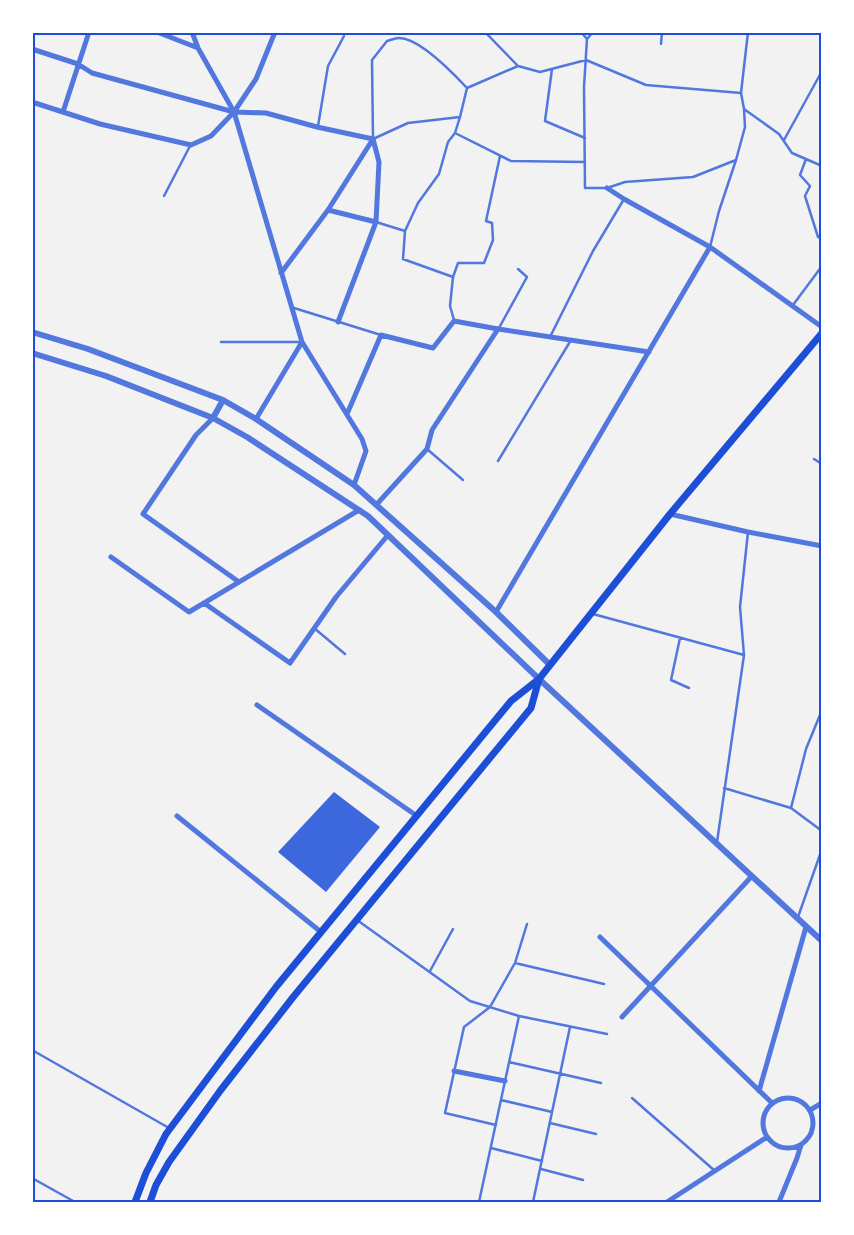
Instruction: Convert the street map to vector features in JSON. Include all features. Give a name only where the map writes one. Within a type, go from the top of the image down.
[{"type":"main road","points":[[135,1202],[146,1173],[170,1128],[276,987],[511,701],[539,679],[670,514],[822,333]]},
{"type":"main road","points":[[150,1202],[156,1185],[169,1162],[220,1091],[294,996],[531,708],[539,679]]},
{"type":"street","points":[[63,112],[89,32]]},
{"type":"street","points":[[157,32],[198,48]]},
{"type":"street","points":[[192,32],[198,48],[234,112],[302,342],[362,439],[366,450],[354,485]]},
{"type":"street","points":[[32,102],[100,124],[191,145],[211,136],[234,112],[256,79],[275,32]]},
{"type":"street","points":[[32,49],[78,64],[92,73],[234,112],[266,113],[317,128],[373,139]]},
{"type":"street","points":[[281,273],[328,210],[373,139]]},
{"type":"street","points":[[338,322],[376,222],[379,162],[373,139]]},
{"type":"street","points":[[607,188],[710,247],[822,327]]},
{"type":"street","points":[[328,210],[376,222]]},
{"type":"street","points":[[496,612],[710,247]]},
{"type":"street","points":[[347,414],[380,335],[433,348],[454,321],[648,352]]},
{"type":"street","points":[[377,504],[427,449],[432,430],[498,329]]},
{"type":"street","points":[[32,332],[88,349],[223,400],[256,420],[354,485],[377,504],[496,612],[550,665]]},
{"type":"street","points":[[256,420],[302,342]]},
{"type":"street","points":[[32,353],[106,376],[213,418],[247,437],[368,516],[539,679],[822,941]]},
{"type":"street","points":[[223,400],[213,418],[196,435],[142,514],[239,582]]},
{"type":"street","points":[[111,557],[189,612],[359,510]]},
{"type":"street","points":[[670,514],[748,532],[822,546]]},
{"type":"street","points":[[204,603],[290,663],[336,597],[388,535]]},
{"type":"street","points":[[257,705],[417,816]]},
{"type":"street","points":[[178,816],[321,932]]},
{"type":"street","points":[[622,1017],[752,876]]},
{"type":"street","points":[[759,1091],[806,927]]},
{"type":"street","points":[[600,938],[772,1103]]},
{"type":"street","points":[[454,1071],[505,1081]]},
{"type":"street","points":[[779,1202],[801,1145],[812,1132],[813,1124],[810,1110],[803,1102],[796,1098],[787,1097],[772,1103],[763,1117],[762,1126],[767,1137],[776,1145],[784,1148],[793,1148],[801,1145]]},
{"type":"street","points":[[810,1110],[822,1104]]},
{"type":"street","points":[[667,1202],[767,1137]]},
{"type":"lane","points":[[400,38],[401,32]]},
{"type":"lane","points":[[485,32],[518,66],[540,72],[586,60],[646,85],[741,93]]},
{"type":"lane","points":[[581,32],[588,39]]},
{"type":"lane","points":[[592,32],[588,39],[584,87],[585,188],[607,188],[625,182],[693,177],[736,160]]},
{"type":"lane","points":[[661,44],[662,32]]},
{"type":"lane","points":[[710,247],[718,211],[736,160],[745,127],[741,93],[748,32]]},
{"type":"lane","points":[[317,128],[328,66],[344,36]]},
{"type":"lane","points":[[460,118],[408,123],[373,139],[372,60],[387,40],[400,38],[413,42],[438,59],[467,88]]},
{"type":"lane","points":[[467,88],[518,66]]},
{"type":"lane","points":[[552,68],[545,121],[585,138]]},
{"type":"lane","points":[[784,140],[822,72]]},
{"type":"lane","points":[[453,277],[403,259],[405,231],[418,204],[439,174],[448,142],[455,133],[460,118],[467,88]]},
{"type":"lane","points":[[744,109],[779,134],[792,153],[822,166]]},
{"type":"lane","points":[[455,133],[511,161],[585,162]]},
{"type":"lane","points":[[164,196],[191,145]]},
{"type":"lane","points":[[454,321],[450,306],[453,277],[458,263],[484,262],[493,240],[492,223],[486,221],[500,155]]},
{"type":"lane","points":[[806,159],[800,175],[810,186],[805,196],[818,237],[822,240]]},
{"type":"lane","points":[[550,337],[593,250],[624,199]]},
{"type":"lane","points":[[376,222],[405,231]]},
{"type":"lane","points":[[792,306],[822,266]]},
{"type":"lane","points":[[498,329],[527,277],[518,269]]},
{"type":"lane","points":[[291,307],[380,335]]},
{"type":"lane","points":[[498,461],[571,340]]},
{"type":"lane","points":[[221,342],[302,342]]},
{"type":"lane","points":[[427,449],[463,480]]},
{"type":"lane","points":[[814,459],[822,464]]},
{"type":"lane","points":[[716,843],[744,655],[740,608],[748,532]]},
{"type":"lane","points":[[591,613],[744,655]]},
{"type":"lane","points":[[314,628],[345,654]]},
{"type":"lane","points":[[680,638],[671,680],[689,688]]},
{"type":"lane","points":[[791,808],[806,749],[822,710]]},
{"type":"lane","points":[[724,788],[791,808],[822,831]]},
{"type":"lane","points":[[797,918],[822,849]]},
{"type":"lane","points":[[357,920],[470,1001],[519,1016],[608,1034]]},
{"type":"lane","points":[[496,1125],[445,1113],[464,1027],[490,1007],[515,963],[527,924]]},
{"type":"lane","points":[[430,971],[453,929]]},
{"type":"lane","points":[[515,963],[604,984]]},
{"type":"lane","points":[[479,1202],[519,1016]]},
{"type":"lane","points":[[533,1202],[570,1027]]},
{"type":"lane","points":[[32,1050],[170,1128]]},
{"type":"lane","points":[[509,1062],[601,1084]]},
{"type":"lane","points":[[632,1098],[716,1171]]},
{"type":"lane","points":[[501,1100],[552,1112]]},
{"type":"lane","points":[[550,1123],[596,1134]]},
{"type":"lane","points":[[491,1148],[542,1161]]},
{"type":"lane","points":[[540,1168],[583,1180]]},
{"type":"lane","points":[[32,1178],[75,1202]]},
{"type":"building","points":[[334,792],[380,827],[326,892],[278,852]]}]
